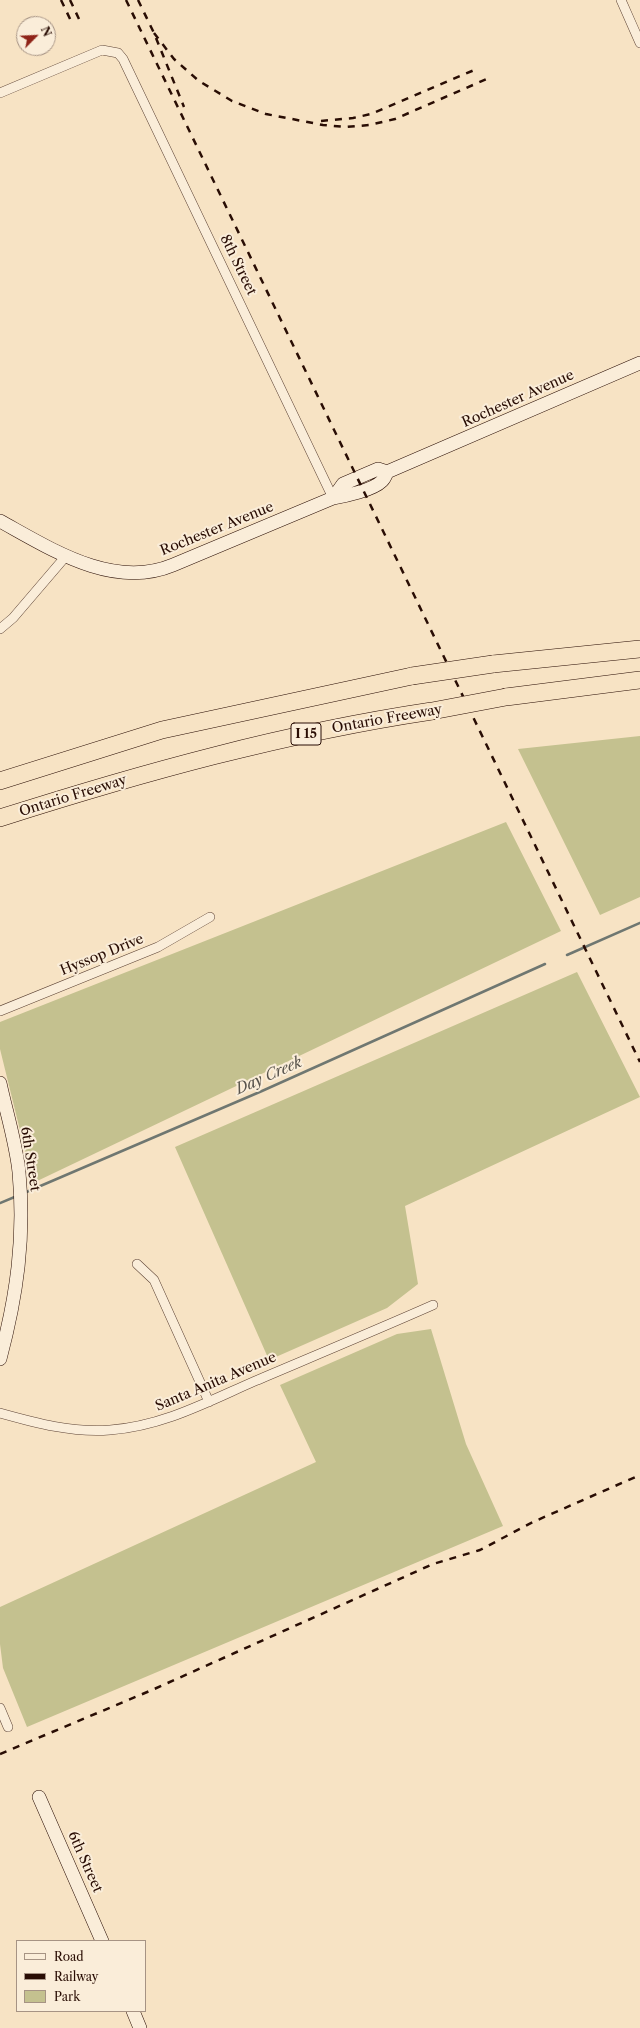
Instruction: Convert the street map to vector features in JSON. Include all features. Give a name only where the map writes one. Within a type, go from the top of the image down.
[{"type":"highway","name":"I 15","points":[[0,781],[162,730],[412,676],[493,664],[640,649]]},
{"type":"highway","name":"Ontario Freeway","points":[[0,818],[114,782],[361,721],[432,711],[506,697],[640,680]]},
{"type":"main road","name":"Rochester Avenue","points":[[0,521],[66,556],[85,564],[120,572],[154,571],[173,565],[333,498],[348,496],[364,490],[382,481],[387,472],[640,363]]},
{"type":"main road","name":"6th Street","points":[[0,1083],[19,1170],[21,1218],[20,1253],[16,1291],[0,1359]]},
{"type":"main road","name":"6th Street","points":[[39,1797],[102,1940]]},
{"type":"main road","points":[[133,2012],[140,2028]]},
{"type":"street","points":[[621,0],[640,43]]},
{"type":"street","name":"8th Street","points":[[0,93],[94,52],[102,50],[111,51],[118,54],[123,59],[333,498]]},
{"type":"street","points":[[0,629],[18,612],[66,556]]},
{"type":"street","name":"Hyssop Drive","points":[[0,1011],[158,947],[210,917]]},
{"type":"street","points":[[137,1264],[154,1280],[209,1402]]},
{"type":"street","name":"Santa Anita Avenue","points":[[0,1413],[56,1428],[109,1430],[160,1422],[433,1305]]},
{"type":"street","points":[[0,1708],[8,1727]]},
{"type":"green space","points":[[640,736],[640,897],[600,915],[518,749]]},
{"type":"green space","points":[[506,822],[561,931],[33,1183],[0,1049],[0,1022]]},
{"type":"green space","points":[[577,972],[640,1097],[405,1206],[418,1284],[387,1308],[269,1360],[175,1147]]},
{"type":"green space","points":[[431,1329],[466,1444],[503,1526],[27,1727],[3,1668],[0,1644],[0,1607],[316,1462],[280,1385],[397,1334]]},
{"type":"waterway","name":"Day Creek","points":[[567,955],[640,923]]},
{"type":"waterway","name":"Day Creek","points":[[24,1193],[262,1091],[545,964]]},
{"type":"waterway","name":"Day Creek","points":[[0,1203],[17,1196]]},
{"type":"railway","points":[[61,0],[72,23]]},
{"type":"railway","points":[[70,0],[79,19]]},
{"type":"railway","points":[[126,0],[640,1062]]},
{"type":"railway","points":[[138,0],[154,33],[184,107]]},
{"type":"railway","points":[[154,33],[174,59],[199,81],[232,101],[266,114],[323,125],[346,127],[369,125],[395,119],[489,78]]},
{"type":"railway","points":[[321,121],[353,118],[371,114],[479,68]]},
{"type":"railway","points":[[0,1754],[152,1690],[433,1564],[480,1550],[533,1522],[640,1475]]}]
